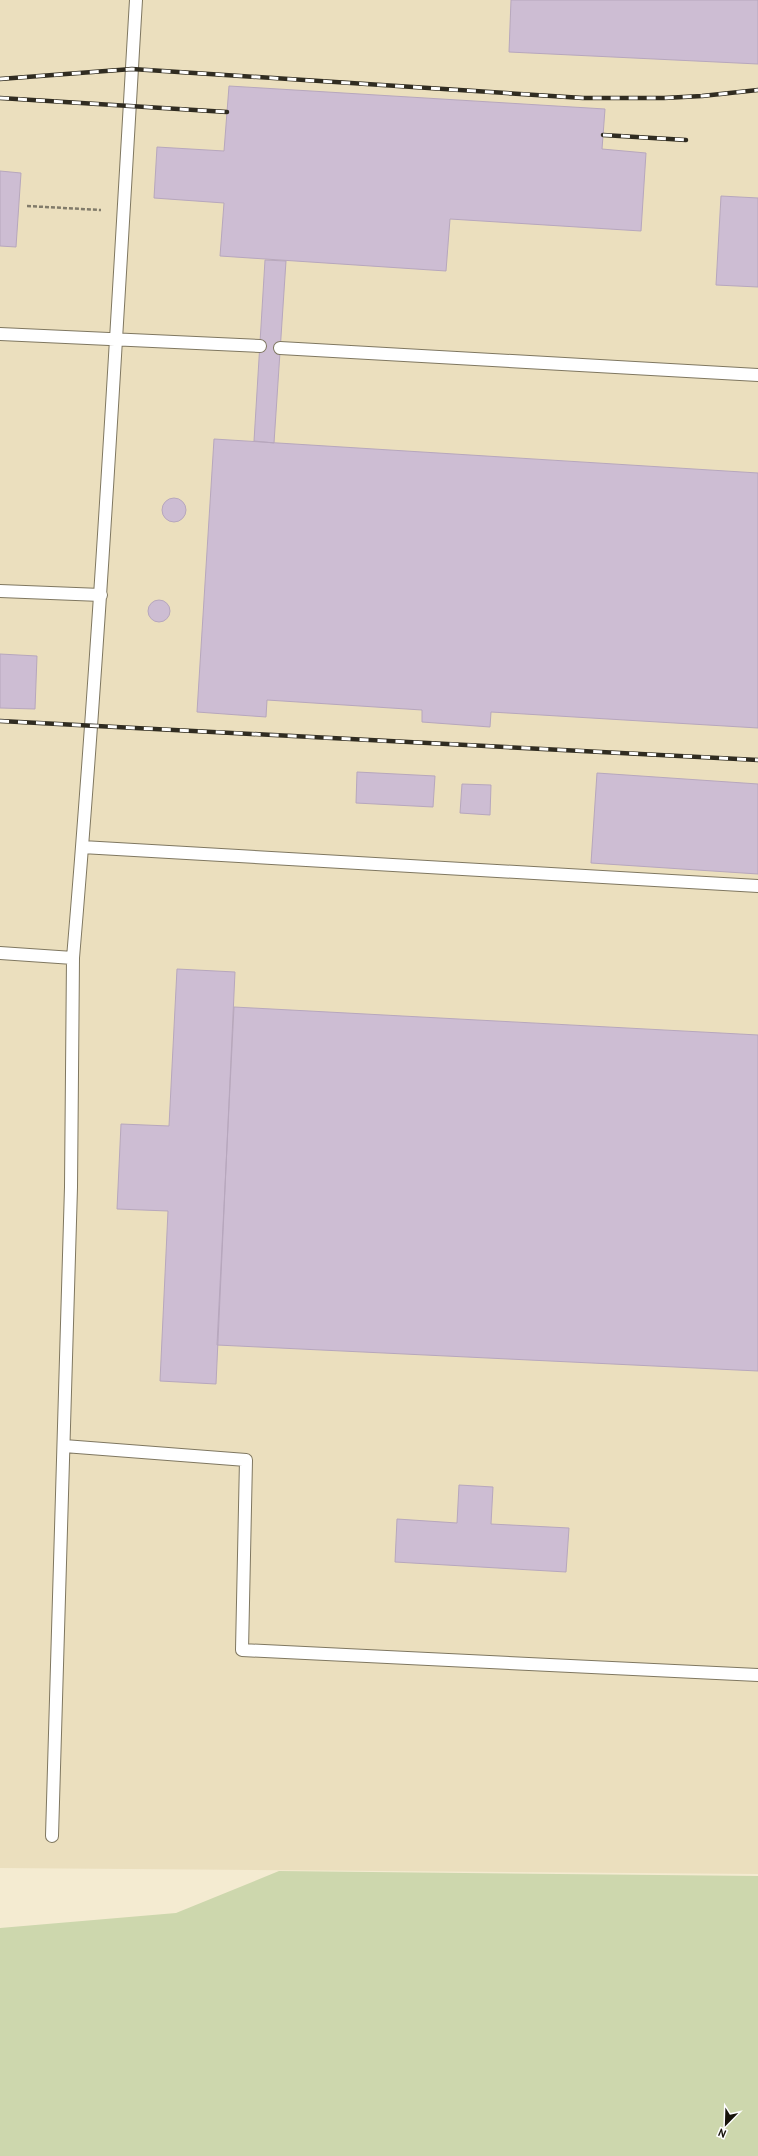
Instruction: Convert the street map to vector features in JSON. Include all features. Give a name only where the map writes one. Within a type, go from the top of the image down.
[{"type":"lane","points":[[52,1836],[71,1171],[73,958],[101,595],[136,0]]},
{"type":"lane","points":[[0,334],[116,338],[260,346]]},
{"type":"lane","points":[[280,348],[758,375]]},
{"type":"lane","points":[[0,591],[101,595]]},
{"type":"lane","points":[[82,848],[758,886]]},
{"type":"lane","points":[[0,953],[73,958]]},
{"type":"lane","points":[[64,1446],[246,1460],[242,1650],[758,1675]]},
{"type":"path","points":[[27,206],[123,212]]},
{"type":"shaded area","points":[[0,0],[758,0],[758,1874],[0,1868]]},
{"type":"green space","points":[[279,1871],[758,1876],[758,2156],[0,2156],[0,1928],[176,1913]]},
{"type":"building","points":[[511,0],[758,0],[758,64],[509,52]]},
{"type":"building","points":[[229,86],[605,109],[602,149],[646,153],[641,231],[450,219],[446,271],[220,256],[224,203],[154,198],[157,147],[224,151]]},
{"type":"building","points":[[0,171],[21,173],[16,247],[0,246]]},
{"type":"building","points":[[721,196],[758,198],[758,287],[716,285]]},
{"type":"building","points":[[265,260],[286,261],[274,443],[254,441]]},
{"type":"building","points":[[214,439],[758,473],[758,728],[491,712],[490,727],[422,722],[422,710],[267,700],[266,717],[197,712]]},
{"type":"building","points":[[174,498],[179,499],[185,505],[185,515],[179,521],[174,522],[169,521],[163,515],[162,510],[163,505],[169,499]]},
{"type":"building","points":[[159,600],[167,603],[170,611],[167,619],[159,622],[151,619],[148,611],[151,603]]},
{"type":"building","points":[[0,654],[37,656],[35,709],[0,708]]},
{"type":"building","points":[[357,772],[435,776],[433,807],[356,803]]},
{"type":"building","points":[[597,773],[758,784],[758,874],[591,863]]},
{"type":"building","points":[[462,784],[491,785],[490,815],[460,813]]},
{"type":"building","points":[[177,969],[235,972],[216,1384],[160,1381],[168,1211],[117,1209],[121,1124],[169,1126]]},
{"type":"building","points":[[234,1007],[758,1035],[758,1371],[217,1345]]},
{"type":"building","points":[[459,1485],[493,1487],[491,1524],[569,1528],[566,1572],[395,1562],[397,1519],[457,1523]]},
{"type":"railway","points":[[0,79],[132,69],[583,98],[664,98],[702,96],[758,90]]},
{"type":"railway","points":[[0,98],[227,112]]},
{"type":"railway","points":[[603,135],[686,140]]},
{"type":"railway","points":[[0,721],[758,760]]}]
